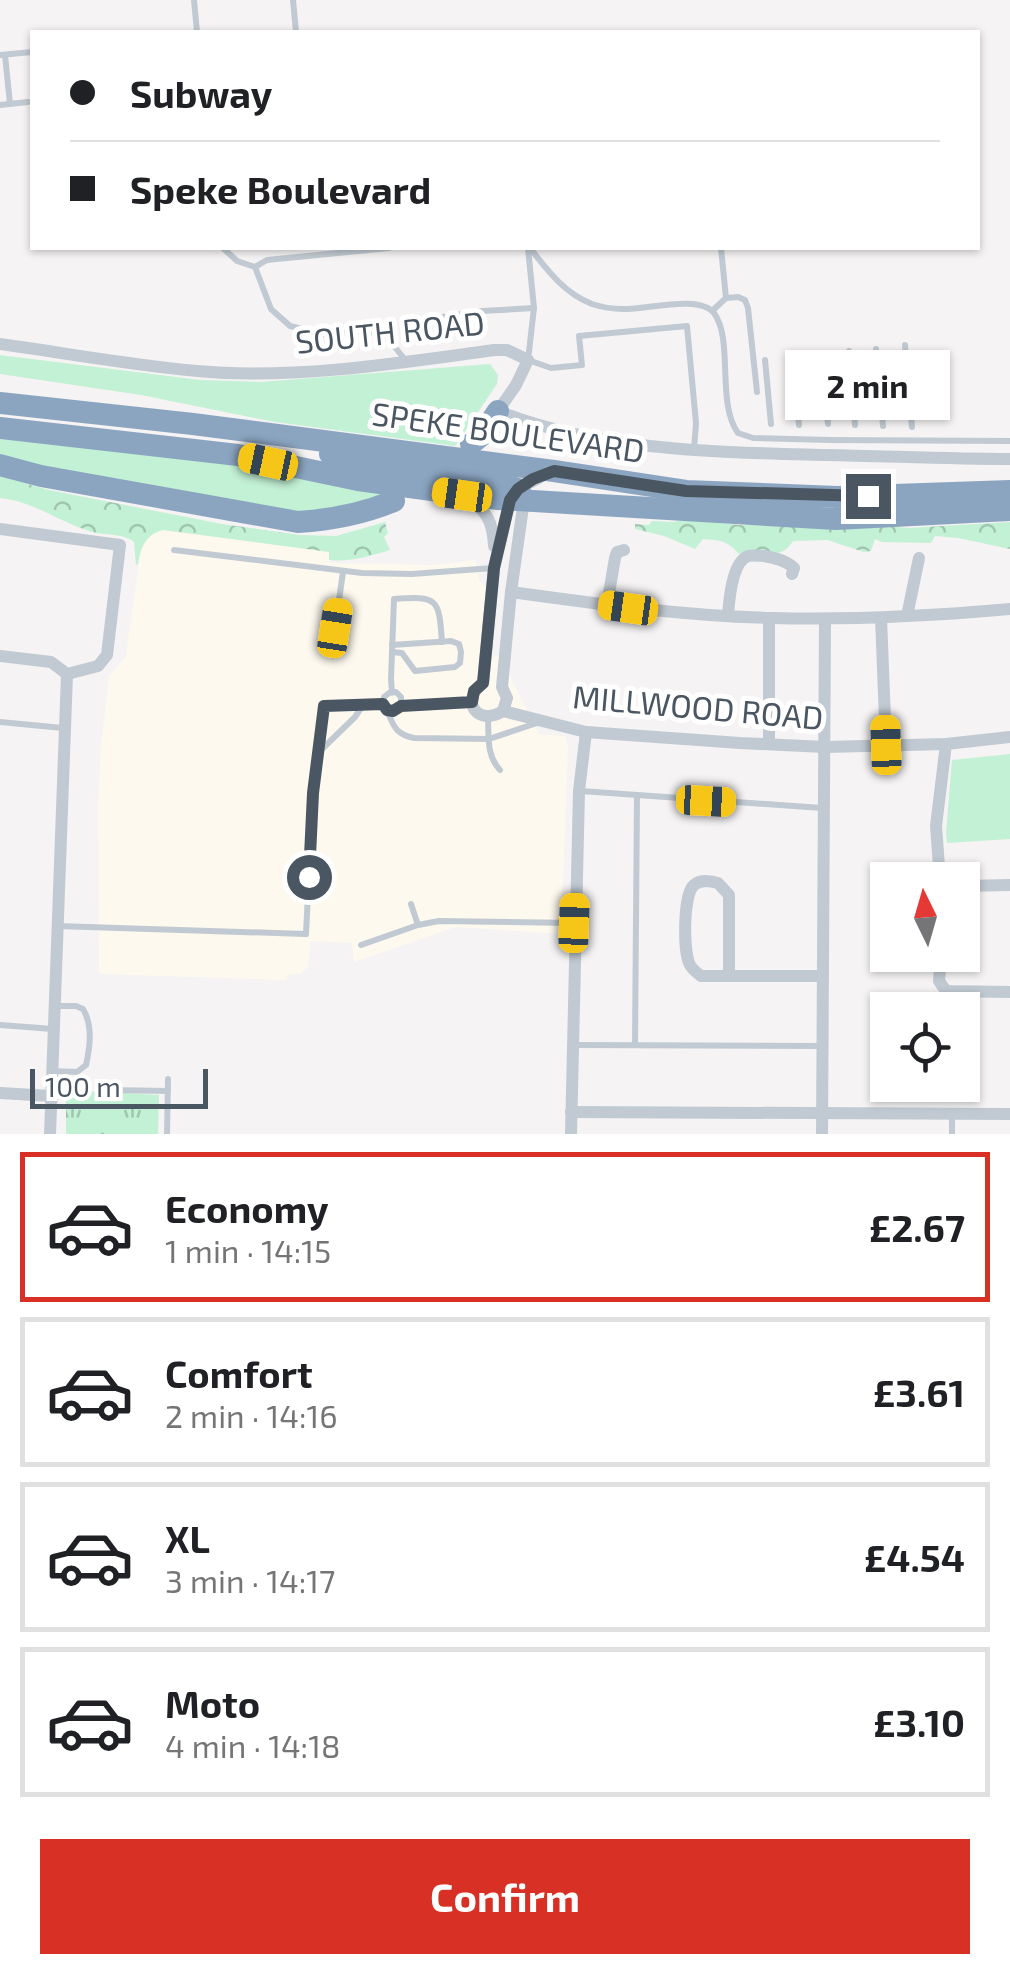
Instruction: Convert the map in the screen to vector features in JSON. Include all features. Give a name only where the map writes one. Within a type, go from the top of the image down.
[{"type":"highway","name":"SPEKE BOULEVARD","points":[[0,403],[290,437],[686,491],[836,497],[1010,491]]},
{"type":"highway","points":[[471,444],[498,411]]},
{"type":"highway","name":"SPEKE BOULEVARD","points":[[0,428],[238,455],[358,480],[462,495],[836,519],[1010,510]]},
{"type":"highway","points":[[290,437],[342,459],[501,483],[517,496]]},
{"type":"highway","points":[[0,465],[40,476],[298,522],[356,515],[394,502]]},
{"type":"street","name":"SOUTH ROAD","points":[[0,344],[199,372],[307,370],[494,350],[507,350],[528,360]]},
{"type":"street","points":[[528,360],[498,411],[552,430],[694,450],[1010,459]]},
{"type":"street","points":[[494,568],[517,496],[533,479],[554,471]]},
{"type":"street","points":[[462,495],[488,516],[494,528],[483,683]]},
{"type":"street","points":[[502,687],[483,683],[474,691],[472,702],[477,712],[488,717],[503,711],[507,698],[502,687],[517,496]]},
{"type":"street","points":[[0,529],[120,545],[107,655],[98,666],[67,674]]},
{"type":"street","points":[[608,605],[615,558],[624,550]]},
{"type":"street","points":[[728,615],[731,586],[746,556],[791,564],[792,574]]},
{"type":"street","points":[[906,616],[919,558]]},
{"type":"street","points":[[512,592],[648,610],[769,618],[881,618],[1010,609]]},
{"type":"street","points":[[769,618],[769,744]]},
{"type":"street","points":[[881,618],[886,745]]},
{"type":"street","points":[[822,1134],[825,619]]},
{"type":"street","points":[[0,656],[52,662],[67,674]]},
{"type":"street","points":[[50,1134],[67,674]]},
{"type":"street","name":"MILLWOOD ROAD","points":[[503,711],[586,732],[825,747],[946,744],[1010,737]]},
{"type":"street","points":[[571,1134],[574,923],[579,791],[586,732]]},
{"type":"street","points":[[939,862],[936,826],[946,744]]},
{"type":"street","points":[[729,976],[729,895],[718,883],[702,882],[686,896],[686,955],[691,968],[702,976],[729,976],[822,976]]},
{"type":"street","points":[[980,886],[1010,885]]},
{"type":"street","points":[[940,972],[946,992],[1010,992]]},
{"type":"street","points":[[0,1093],[52,1096]]},
{"type":"street","points":[[572,1112],[1010,1114]]},
{"type":"lane","points":[[194,0],[198,30]]},
{"type":"lane","points":[[293,0],[296,30]]},
{"type":"lane","points":[[10,104],[3,55],[30,52]]},
{"type":"lane","points":[[0,105],[28,102]]},
{"type":"lane","points":[[225,250],[255,267],[271,309],[290,326],[327,334],[373,332],[394,346],[407,362]]},
{"type":"lane","points":[[255,267],[267,260],[369,250]]},
{"type":"lane","points":[[528,360],[534,308],[529,250]]},
{"type":"lane","points":[[531,250],[556,281],[595,306],[624,310],[692,304],[709,308],[721,332],[729,417],[738,433],[753,438],[811,440],[1010,441]]},
{"type":"lane","points":[[721,250],[726,298]]},
{"type":"lane","points":[[712,311],[726,298],[745,300],[757,392]]},
{"type":"lane","points":[[436,318],[534,308]]},
{"type":"lane","name":"SOUTH ROAD","points":[[528,360],[551,368],[582,365],[580,336],[686,326],[696,423],[694,450]]},
{"type":"lane","points":[[905,346],[912,427]]},
{"type":"lane","points":[[876,348],[883,426]]},
{"type":"lane","points":[[849,351],[854,425]]},
{"type":"lane","points":[[820,354],[828,424]]},
{"type":"lane","points":[[792,357],[799,425]]},
{"type":"lane","points":[[765,360],[771,424]]},
{"type":"lane","points":[[174,550],[343,572],[412,574],[494,568]]},
{"type":"lane","points":[[335,628],[343,572]]},
{"type":"lane","points":[[392,692],[394,599],[426,596],[437,606],[442,642]]},
{"type":"lane","points":[[451,641],[462,652],[455,666],[415,672],[402,653],[392,648],[451,641]]},
{"type":"lane","points":[[383,704],[386,694],[392,692],[401,697],[401,706]]},
{"type":"lane","points":[[390,711],[401,706],[472,702]]},
{"type":"lane","points":[[319,752],[355,718],[364,704]]},
{"type":"lane","points":[[57,926],[306,934],[313,793],[324,706],[383,704],[390,711],[394,728],[414,738],[489,739],[543,721]]},
{"type":"lane","points":[[488,717],[490,755],[500,770]]},
{"type":"lane","points":[[0,722],[64,728]]},
{"type":"lane","points":[[579,791],[824,808]]},
{"type":"lane","points":[[635,1045],[638,796]]},
{"type":"lane","points":[[411,904],[418,925]]},
{"type":"lane","points":[[361,945],[439,921],[574,923]]},
{"type":"lane","points":[[52,1070],[77,1072],[86,1065],[89,1052],[89,1026],[84,1009],[55,1006]]},
{"type":"lane","points":[[0,1025],[54,1029]]},
{"type":"lane","points":[[573,1045],[822,1046]]},
{"type":"lane","points":[[167,1134],[168,1078]]},
{"type":"lane","points":[[106,1090],[168,1091]]},
{"type":"lane","points":[[952,1114],[952,1134]]},
{"type":"shaded area","points":[[163,530],[330,552],[330,563],[433,565],[476,560],[479,580],[486,587],[480,654],[509,657],[511,679],[539,734],[565,736],[568,747],[561,934],[456,927],[354,962],[352,943],[311,941],[308,967],[285,980],[99,974],[98,805],[109,676],[126,656],[141,548],[152,533]]},
{"type":"green space","points":[[0,355],[200,380],[261,382],[490,364],[498,375],[497,384],[455,446],[275,422],[141,395],[0,374]]},
{"type":"green space","points":[[0,435],[233,464],[390,495],[375,502],[298,513],[0,458]]},
{"type":"green space","points":[[0,476],[49,490],[300,535],[336,536],[385,522],[388,533],[384,537],[390,550],[329,560],[329,552],[163,530],[148,538],[136,565],[134,542],[129,539],[89,531],[23,503],[0,498]]},
{"type":"green space","points":[[686,519],[739,525],[908,528],[1010,522],[1010,549],[935,536],[931,543],[875,539],[871,551],[864,552],[827,540],[793,541],[775,554],[739,554],[719,541],[703,539],[695,549],[635,529],[635,524]]},
{"type":"green space","points":[[1010,754],[1010,839],[947,843],[952,760]]},
{"type":"green space","points":[[66,1090],[159,1095],[158,1134],[66,1134]]},
{"type":"route","points":[[309,877],[313,793],[324,706],[383,704],[393,711],[401,706],[472,702],[474,691],[483,683],[494,568],[510,500],[518,489],[554,471],[686,491],[868,496]]}]
